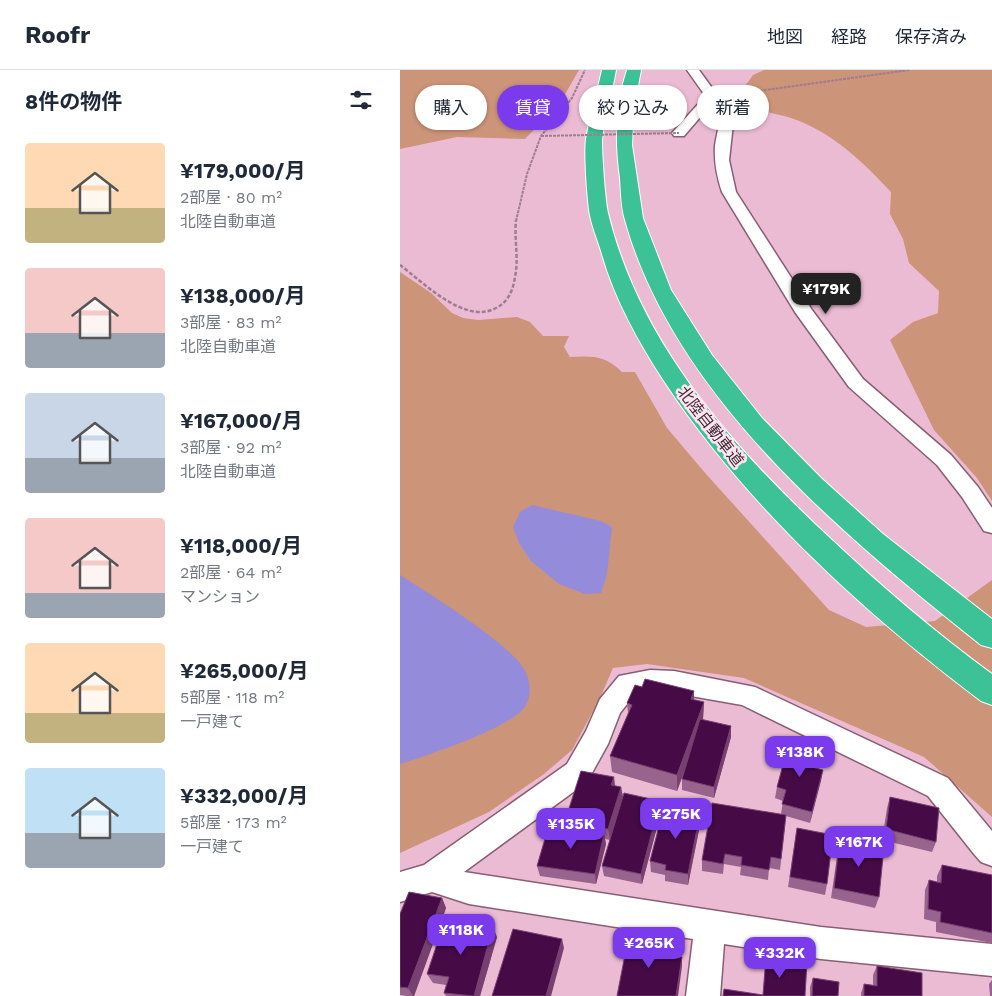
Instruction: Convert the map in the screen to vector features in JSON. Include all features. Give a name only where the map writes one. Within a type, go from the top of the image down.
[{"type":"highway","name":"北陸自動車道","points":[[609,70],[596,131],[594,161],[595,195],[603,232],[617,274],[636,317],[663,362],[696,410],[743,468],[804,532],[881,602],[992,692]]},
{"type":"highway","points":[[634,70],[627,102],[624,129],[624,161],[628,192],[635,227],[647,259],[672,310],[702,357],[736,402],[781,453],[839,511],[916,578],[992,636]]},
{"type":"street","points":[[693,70],[704,85]]},
{"type":"street","points":[[679,133],[697,112]]},
{"type":"street","points":[[725,130],[722,150],[723,172],[729,192],[778,273],[829,349],[856,383],[944,460],[970,492],[992,525]]},
{"type":"street","points":[[400,887],[432,877],[578,773],[598,736],[609,707],[628,684],[650,681],[674,682],[746,694],[938,787],[956,807],[975,835],[992,852]]},
{"type":"street","points":[[432,877],[469,888],[710,927],[821,943],[992,960]]},
{"type":"street","points":[[703,996],[710,927]]},
{"type":"path","points":[[400,265],[452,304],[465,310],[478,313],[490,312],[504,304],[510,295],[515,279],[517,264],[516,228],[527,174],[541,136],[572,98],[585,70]]},
{"type":"path","points":[[769,89],[909,70]]},
{"type":"path","points":[[541,136],[679,133]]},
{"type":"shaded area","points":[[400,70],[579,70],[569,87],[569,85],[497,85],[497,130],[534,130],[525,139],[457,137],[400,149]]},
{"type":"shaded area","points":[[764,70],[992,70],[992,501],[977,478],[934,430],[890,340],[913,322],[938,313],[939,291],[909,263],[903,239],[890,214],[891,192],[851,153],[828,136],[804,123],[769,113],[769,85],[746,85],[753,75]]},
{"type":"shaded area","points":[[400,272],[431,293],[452,313],[463,318],[478,320],[517,317],[530,322],[543,336],[569,336],[564,347],[570,357],[598,358],[610,362],[622,372],[635,372],[667,428],[829,610],[866,627],[935,621],[992,580],[992,817],[924,757],[744,678],[647,664],[613,668],[600,698],[572,750],[544,774],[489,812],[400,853]]},
{"type":"shaded area","points":[[532,505],[601,521],[612,527],[607,574],[601,593],[585,594],[559,584],[531,561],[519,543],[513,527],[520,512]]},
{"type":"shaded area","points":[[400,575],[467,619],[516,658],[528,677],[530,691],[526,705],[518,714],[505,722],[468,740],[400,764]]},
{"type":"building","points":[[645,679],[694,691],[691,699],[704,702],[677,775],[610,756],[632,705],[627,703],[635,685],[642,687]]},
{"type":"building","points":[[700,719],[731,726],[714,787],[682,779]]},
{"type":"building","points":[[789,743],[819,752],[815,768],[823,770],[812,812],[782,804],[786,790],[777,787]]},
{"type":"building","points":[[581,771],[614,777],[611,785],[621,787],[608,829],[565,821]]},
{"type":"building","points":[[624,793],[660,801],[641,874],[602,866]]},
{"type":"building","points":[[890,797],[939,808],[936,842],[886,829]]},
{"type":"building","points":[[712,803],[786,815],[781,859],[771,857],[769,870],[741,865],[742,857],[725,854],[723,864],[702,860]]},
{"type":"building","points":[[664,807],[700,814],[688,874],[665,870],[666,865],[650,861]]},
{"type":"building","points":[[549,825],[604,834],[595,874],[537,866]]},
{"type":"building","points":[[797,828],[833,835],[827,884],[790,877]]},
{"type":"building","points":[[840,838],[884,847],[879,897],[834,888]]},
{"type":"building","points":[[942,865],[992,875],[992,933],[940,922],[941,912],[928,909],[929,880],[941,883]]},
{"type":"building","points":[[409,892],[442,898],[408,988],[400,987],[400,914]]},
{"type":"building","points":[[445,920],[493,927],[474,996],[444,993],[449,977],[427,974]]},
{"type":"building","points":[[513,929],[562,939],[546,996],[492,996]]},
{"type":"building","points":[[629,934],[663,939],[660,954],[682,957],[676,996],[617,996]]},
{"type":"building","points":[[766,956],[807,962],[805,996],[723,996],[724,989],[763,995]]},
{"type":"building","points":[[877,966],[922,973],[922,996],[864,996],[864,984],[877,986]]},
{"type":"building","points":[[813,978],[839,982],[838,996],[812,996]]}]
